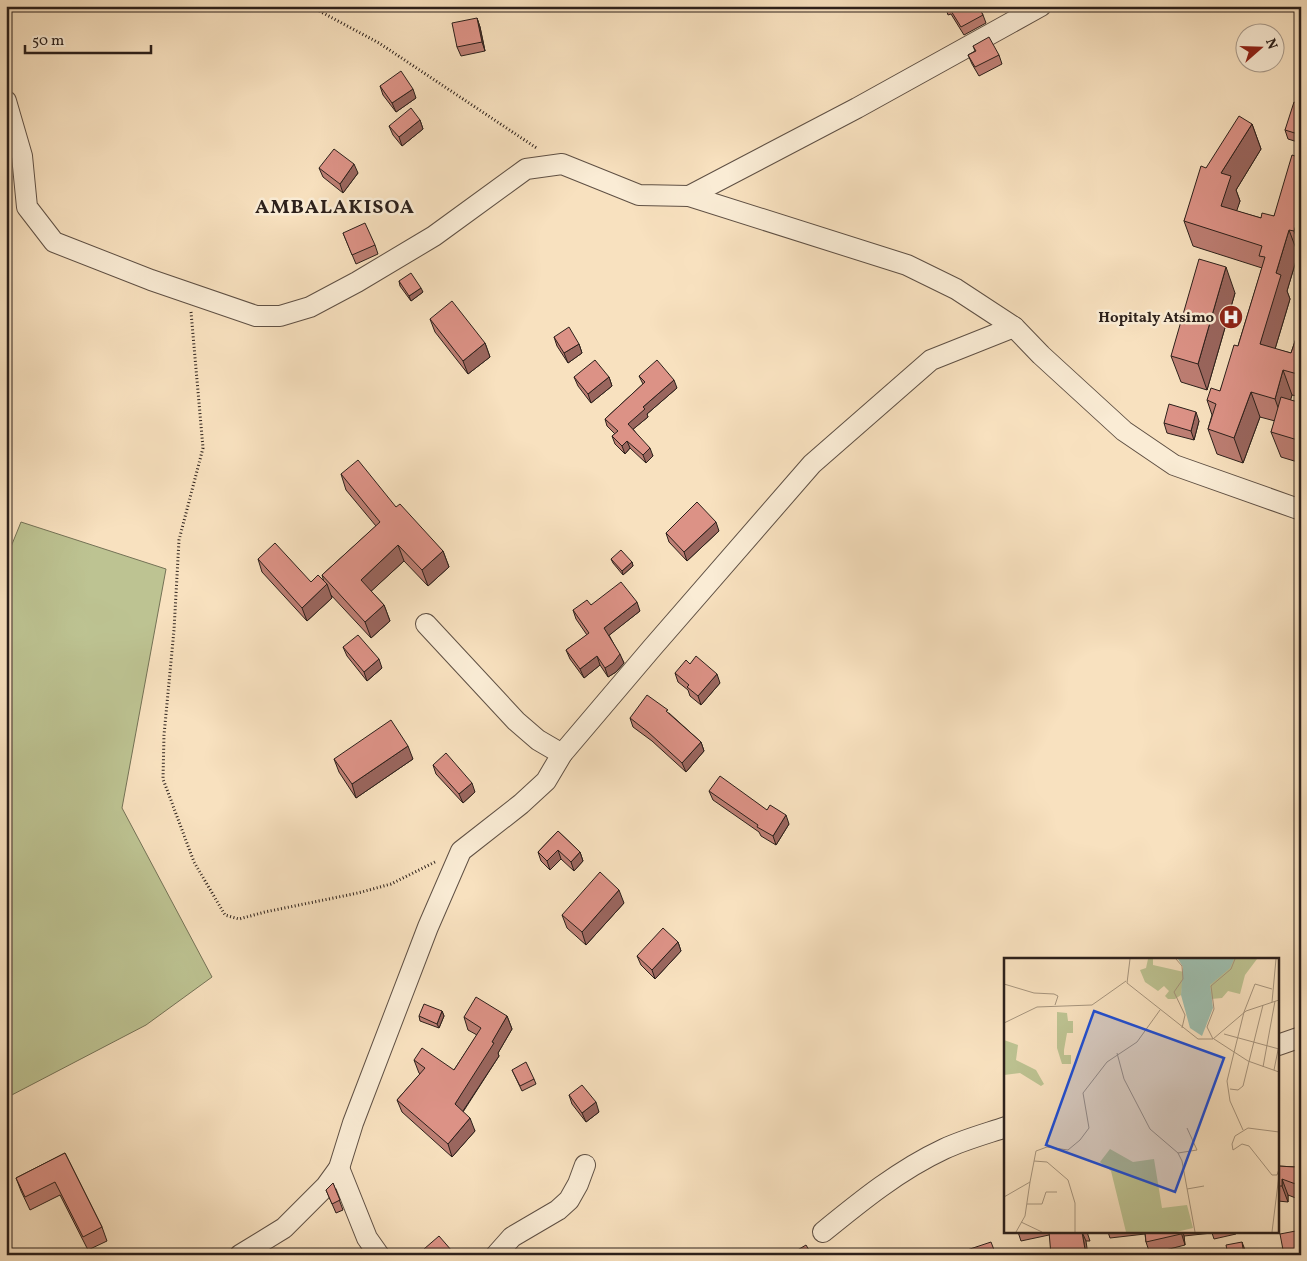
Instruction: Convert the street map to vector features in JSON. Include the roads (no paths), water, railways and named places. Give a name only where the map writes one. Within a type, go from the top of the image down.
[{"type":"street","points":[[688,196],[857,108],[1041,6]]},
{"type":"street","points":[[6,101],[22,156],[27,207],[54,242],[189,294],[256,316],[280,316],[310,307],[357,282],[434,236],[526,169],[562,164],[639,195],[688,196],[907,265],[956,289],[1014,327],[1040,355],[1124,431],[1174,465],[1301,510]]},
{"type":"street","points":[[240,1255],[284,1228],[326,1186],[340,1168],[353,1122],[428,927],[461,851],[546,781],[562,754],[812,464],[931,360],[1014,327]]},
{"type":"street","points":[[426,624],[516,721],[538,740],[562,754]]},
{"type":"street","points":[[1280,1044],[1301,1037]]},
{"type":"street","points":[[823,1232],[873,1191],[909,1168],[944,1148],[1004,1128]]},
{"type":"street","points":[[496,1255],[512,1237],[558,1210],[569,1200],[578,1184],[584,1165]]},
{"type":"street","points":[[340,1168],[368,1238],[379,1255]]},
{"type":"place","name":"Hopitaly Atsimo","points":[[1231,317]]},
{"type":"district","name":"AMBALAKISOA","points":[[335,206]]}]
